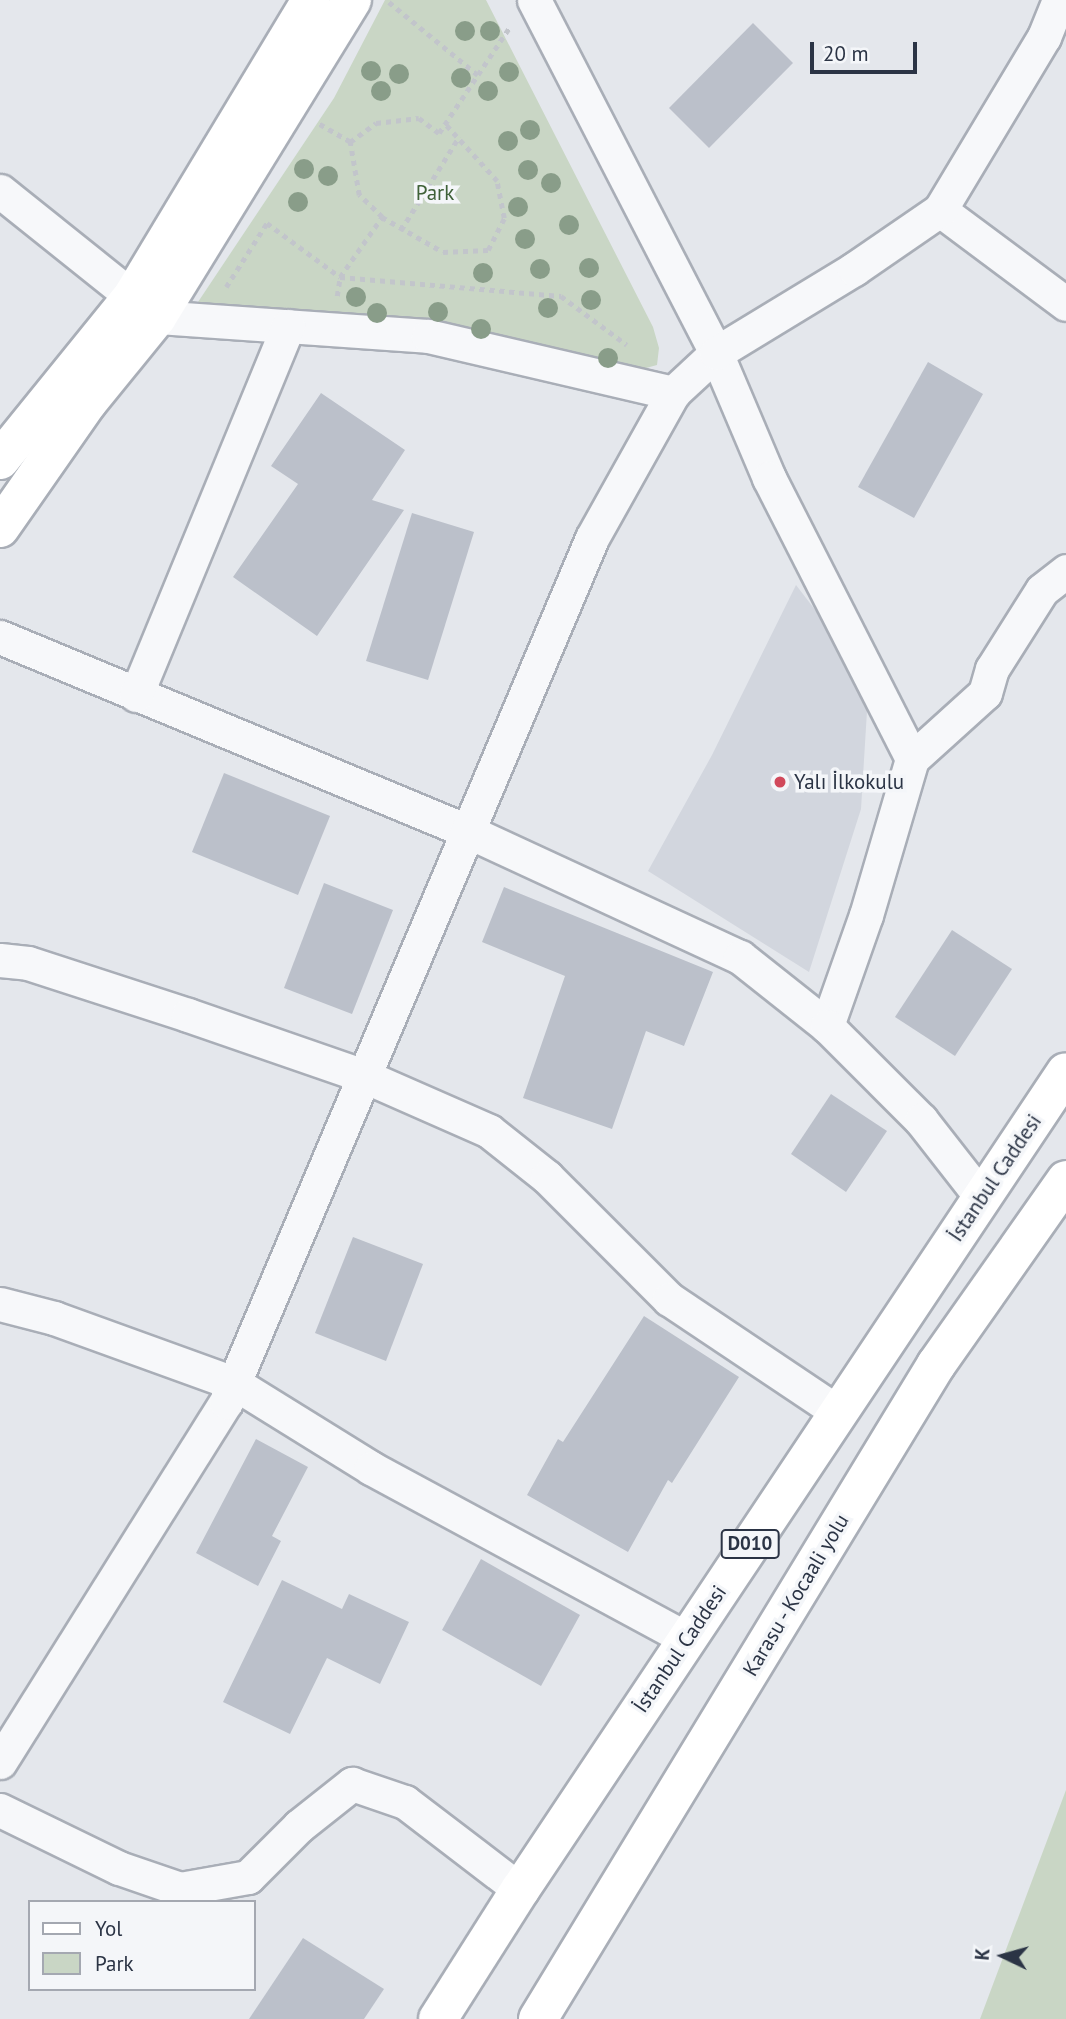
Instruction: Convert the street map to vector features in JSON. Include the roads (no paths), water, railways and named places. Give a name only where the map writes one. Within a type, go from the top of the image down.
[{"type":"main road","points":[[0,460],[145,307],[284,105],[324,4]]},
{"type":"main road","points":[[0,528],[88,402],[324,4]]},
{"type":"main road","name":"İstanbul Caddesi","points":[[438,2019],[520,1890],[1066,1072]]},
{"type":"main road","name":"Karasu - Kocaali yolu","points":[[538,2019],[936,1365],[1066,1180]]},
{"type":"street","points":[[0,1762],[234,1384],[592,538],[677,389],[716,353],[854,269],[940,210],[1044,37],[1059,0]]},
{"type":"street","points":[[524,11],[716,353],[769,478],[912,759]]},
{"type":"street","points":[[0,191],[145,307],[288,326],[428,336],[677,389]]},
{"type":"street","points":[[940,210],[1066,304]]},
{"type":"street","points":[[136,695],[288,326]]},
{"type":"street","points":[[827,1026],[866,915],[912,759],[985,693],[992,668],[1042,590],[1066,570]]},
{"type":"street","points":[[0,637],[467,831],[740,957],[827,1026],[921,1120],[982,1198]]},
{"type":"street","points":[[0,960],[28,963],[364,1076],[489,1130],[547,1178],[670,1299],[838,1412]]},
{"type":"street","points":[[0,1304],[54,1318],[234,1384],[370,1468],[687,1639]]},
{"type":"street","points":[[2,1817],[119,1868],[180,1889],[248,1877],[299,1826],[352,1784],[405,1802],[520,1890]]},
{"type":"place","name":"Yalı İlkokulu","points":[[780,782]]},
{"type":"park label","name":"Park","points":[[435,193]]}]
